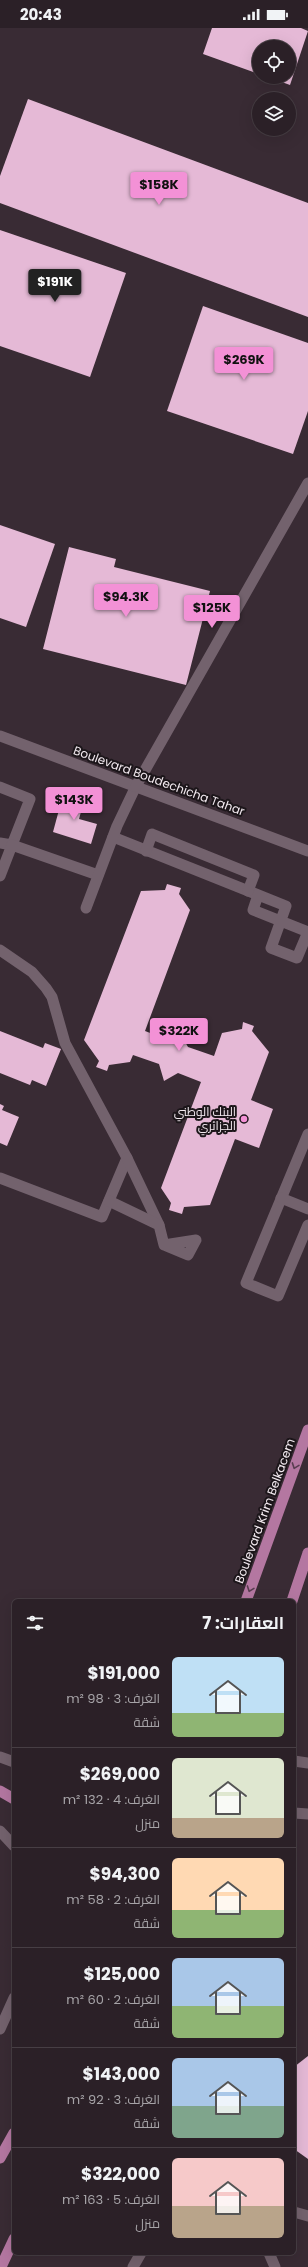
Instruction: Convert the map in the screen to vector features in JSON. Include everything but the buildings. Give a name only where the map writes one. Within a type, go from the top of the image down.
[{"type":"main road","name":"Boulevard Krim Belkacem","points":[[247,1599],[308,1430]]},
{"type":"main road","points":[[293,1599],[308,1553]]},
{"type":"main road","points":[[0,1791],[12,1798]]},
{"type":"main road","points":[[0,2158],[12,2137]]},
{"type":"main road","points":[[1,2267],[12,2243]]},
{"type":"street","points":[[86,908],[113,837],[136,786],[308,483]]},
{"type":"street","name":"Boulevard Boudechicha Tahar","points":[[0,736],[308,851]]},
{"type":"street","points":[[0,787],[30,799],[1,869]]},
{"type":"street","points":[[113,837],[146,851],[253,893],[286,906],[281,922],[253,910],[253,893],[254,876],[152,834],[146,851]]},
{"type":"street","points":[[0,843],[12,845],[98,875]]},
{"type":"street","points":[[0,950],[32,972],[52,997],[64,1043],[127,1158],[159,1225],[164,1245]]},
{"type":"street","points":[[308,1134],[246,1283],[278,1296],[308,1225]]},
{"type":"street","points":[[0,1178],[102,1217],[127,1158]]},
{"type":"street","points":[[281,1198],[308,1209]]},
{"type":"street","points":[[109,1201],[159,1225]]},
{"type":"street","points":[[0,1757],[12,1761]]},
{"type":"street","points":[[296,1761],[308,1763]]},
{"type":"street","points":[[0,1791],[12,1794]]},
{"type":"street","points":[[296,1813],[308,1814]]},
{"type":"street","points":[[0,1831],[12,1844]]},
{"type":"street","points":[[0,2029],[12,2002]]},
{"type":"street","points":[[296,2213],[308,2216]]},
{"type":"street","points":[[133,2267],[140,2255]]},
{"type":"street","points":[[270,2255],[275,2267]]},
{"type":"place","name":"البنك الوطني الجزائري","points":[[244,1119]]}]
